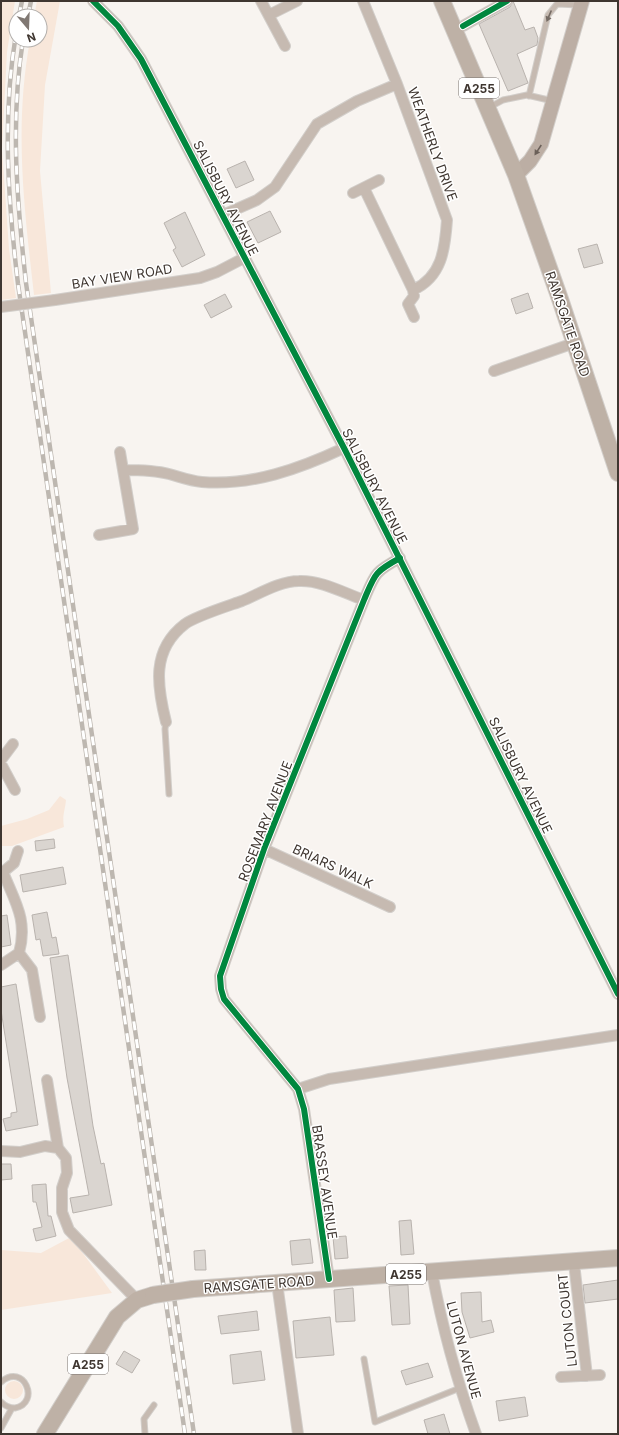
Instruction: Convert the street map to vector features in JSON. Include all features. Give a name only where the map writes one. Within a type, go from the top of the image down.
[{"type":"main road","name":"RAMSGATE ROAD","points":[[442,1],[516,175],[560,298],[618,473]]},
{"type":"main road","name":"RAMSGATE ROAD","points":[[45,1434],[117,1317],[137,1300],[153,1295],[193,1289],[618,1258]]},
{"type":"street","name":"SALISBURY AVENUE","points":[[93,1],[118,26],[141,59],[344,448],[618,994]]},
{"type":"street","points":[[261,1],[285,46]]},
{"type":"street","points":[[269,15],[297,1]]},
{"type":"street","name":"WEATHERLY DRIVE","points":[[363,1],[397,84],[447,220],[444,242],[436,272],[426,284],[413,290]]},
{"type":"street","points":[[463,26],[507,1]]},
{"type":"street","points":[[516,175],[530,161],[541,144],[581,3]]},
{"type":"street","points":[[223,215],[257,200],[275,187],[317,124],[357,101],[397,84]]},
{"type":"street","points":[[353,193],[379,180]]},
{"type":"street","points":[[364,188],[413,290],[414,296],[408,304],[414,317]]},
{"type":"street","name":"BAY VIEW ROAD","points":[[1,308],[200,278],[217,272],[244,258]]},
{"type":"street","points":[[493,372],[574,343]]},
{"type":"street","points":[[124,470],[150,470],[202,482],[248,482],[272,476],[323,458],[344,448]]},
{"type":"street","points":[[99,535],[133,529],[120,452]]},
{"type":"street","name":"ROSEMARY AVENUE","points":[[298,1089],[224,998],[221,989],[220,976],[264,849],[364,600],[374,577],[380,569],[400,558]]},
{"type":"street","points":[[166,722],[159,693],[161,662],[166,646],[186,623],[287,583],[298,581],[311,581],[364,600]]},
{"type":"street","points":[[1,760],[13,744]]},
{"type":"street","points":[[1,764],[15,790]]},
{"type":"street","name":"BRIARS WALK","points":[[264,849],[390,907]]},
{"type":"street","points":[[1,965],[19,953],[24,936],[19,909],[2,872],[14,863],[18,851]]},
{"type":"street","points":[[19,953],[32,970],[40,1017]]},
{"type":"street","points":[[298,1089],[329,1079],[618,1035]]},
{"type":"street","points":[[47,1080],[58,1148],[66,1158],[68,1173],[62,1188],[62,1212],[69,1230],[137,1300]]},
{"type":"street","name":"BRASSEY AVENUE","points":[[298,1089],[304,1108],[328,1279]]},
{"type":"street","points":[[1,1151],[20,1152],[45,1146],[58,1148]]},
{"type":"street","name":"LUTON COURT","points":[[574,1262],[587,1376]]},
{"type":"street","name":"LUTON AVENUE","points":[[432,1272],[440,1317],[460,1388],[476,1434]]},
{"type":"street","points":[[277,1283],[298,1434]]},
{"type":"street","name":"LUTON COURT","points":[[561,1378],[600,1375]]},
{"type":"lane","points":[[529,96],[548,14],[557,4],[581,3]]},
{"type":"lane","points":[[487,108],[503,100],[529,96],[553,101]]},
{"type":"lane","points":[[166,722],[165,729],[169,794]]},
{"type":"lane","points":[[364,1359],[375,1422],[460,1388]]},
{"type":"lane","points":[[1,1382],[5,1378],[20,1378],[27,1386],[29,1391],[26,1401],[18,1407],[12,1408],[1,1402]]},
{"type":"lane","points":[[145,1434],[144,1419],[154,1405]]},
{"type":"lane","points":[[1,1428],[12,1408]]},
{"type":"shaded area","points":[[1,1],[15,1],[14,8],[8,8],[8,46],[2,149],[9,249],[16,298],[1,300]]},
{"type":"shaded area","points":[[37,1],[60,1],[45,85],[40,171],[51,293],[34,295],[22,168],[22,105],[29,48],[48,48],[48,8],[36,8]]},
{"type":"shaded area","points":[[60,796],[66,800],[63,816],[64,827],[12,846],[1,846],[1,826],[27,819],[49,810]]},
{"type":"shaded area","points":[[71,1237],[112,1293],[1,1310],[1,1250],[41,1253]]},
{"type":"shaded area","points":[[14,1381],[20,1384],[23,1390],[20,1396],[14,1399],[8,1396],[5,1390],[8,1384]]},
{"type":"building","points":[[513,1],[525,30],[534,27],[538,38],[537,45],[517,54],[528,83],[508,91],[479,24],[510,7]]},
{"type":"building","points":[[245,161],[254,180],[236,188],[227,169]]},
{"type":"building","points":[[270,211],[281,232],[258,243],[247,222]]},
{"type":"building","points":[[185,212],[205,255],[182,267],[173,250],[176,248],[164,223]]},
{"type":"building","points":[[597,244],[603,263],[584,268],[578,249]]},
{"type":"building","points":[[528,293],[533,308],[516,314],[511,299]]},
{"type":"building","points":[[225,294],[232,307],[211,318],[204,305]]},
{"type":"building","points":[[54,839],[55,848],[36,851],[35,841]]},
{"type":"building","points":[[63,867],[66,884],[23,892],[20,875]]},
{"type":"building","points":[[47,912],[52,938],[56,937],[59,954],[43,956],[40,939],[36,940],[32,915]]},
{"type":"building","points":[[7,915],[11,945],[1,947],[1,916]]},
{"type":"building","points":[[68,955],[93,1126],[101,1164],[104,1163],[112,1205],[73,1213],[70,1198],[89,1195],[67,1078],[50,958]]},
{"type":"building","points":[[16,984],[38,1125],[6,1131],[3,1119],[11,1117],[11,1113],[17,1112],[1,1010],[1,987]]},
{"type":"building","points":[[1,1164],[11,1164],[12,1179],[1,1180]]},
{"type":"building","points":[[46,1184],[48,1216],[51,1216],[56,1236],[36,1241],[33,1229],[42,1227],[36,1202],[33,1202],[32,1185]]},
{"type":"building","points":[[411,1220],[414,1254],[401,1255],[399,1221]]},
{"type":"building","points":[[346,1236],[348,1258],[335,1259],[333,1237]]},
{"type":"building","points":[[310,1239],[313,1263],[292,1265],[290,1241]]},
{"type":"building","points":[[205,1250],[206,1270],[195,1270],[194,1251]]},
{"type":"building","points":[[618,1280],[618,1299],[585,1303],[583,1285]]},
{"type":"building","points":[[408,1285],[410,1324],[392,1325],[389,1286]]},
{"type":"building","points":[[353,1288],[355,1321],[336,1322],[334,1290]]},
{"type":"building","points":[[481,1292],[482,1322],[491,1320],[494,1332],[470,1338],[462,1312],[461,1293]]},
{"type":"building","points":[[257,1311],[259,1330],[221,1334],[218,1316]]},
{"type":"building","points":[[330,1317],[334,1355],[296,1358],[293,1321]]},
{"type":"building","points":[[124,1351],[140,1360],[132,1373],[116,1364]]},
{"type":"building","points":[[261,1351],[265,1380],[233,1384],[230,1355]]},
{"type":"building","points":[[428,1363],[433,1377],[406,1385],[401,1371]]},
{"type":"building","points":[[525,1397],[528,1416],[499,1421],[496,1401]]},
{"type":"building","points":[[444,1414],[450,1434],[428,1434],[424,1420]]},
{"type":"railway","points":[[21,8],[22,1]]},
{"type":"railway","points":[[30,8],[31,1]]},
{"type":"railway","points":[[14,48],[9,96],[8,159],[9,190],[18,284],[185,1434]]},
{"type":"railway","points":[[22,48],[17,101],[16,162],[26,283],[194,1434]]},
{"type":"cycle path","points":[[93,1],[118,26],[141,59],[344,448],[618,994]]},
{"type":"cycle path","points":[[463,26],[507,1]]},
{"type":"cycle path","points":[[329,1279],[304,1109],[298,1089],[224,999],[221,989],[220,976],[264,849],[373,579],[376,574],[400,558]]}]
